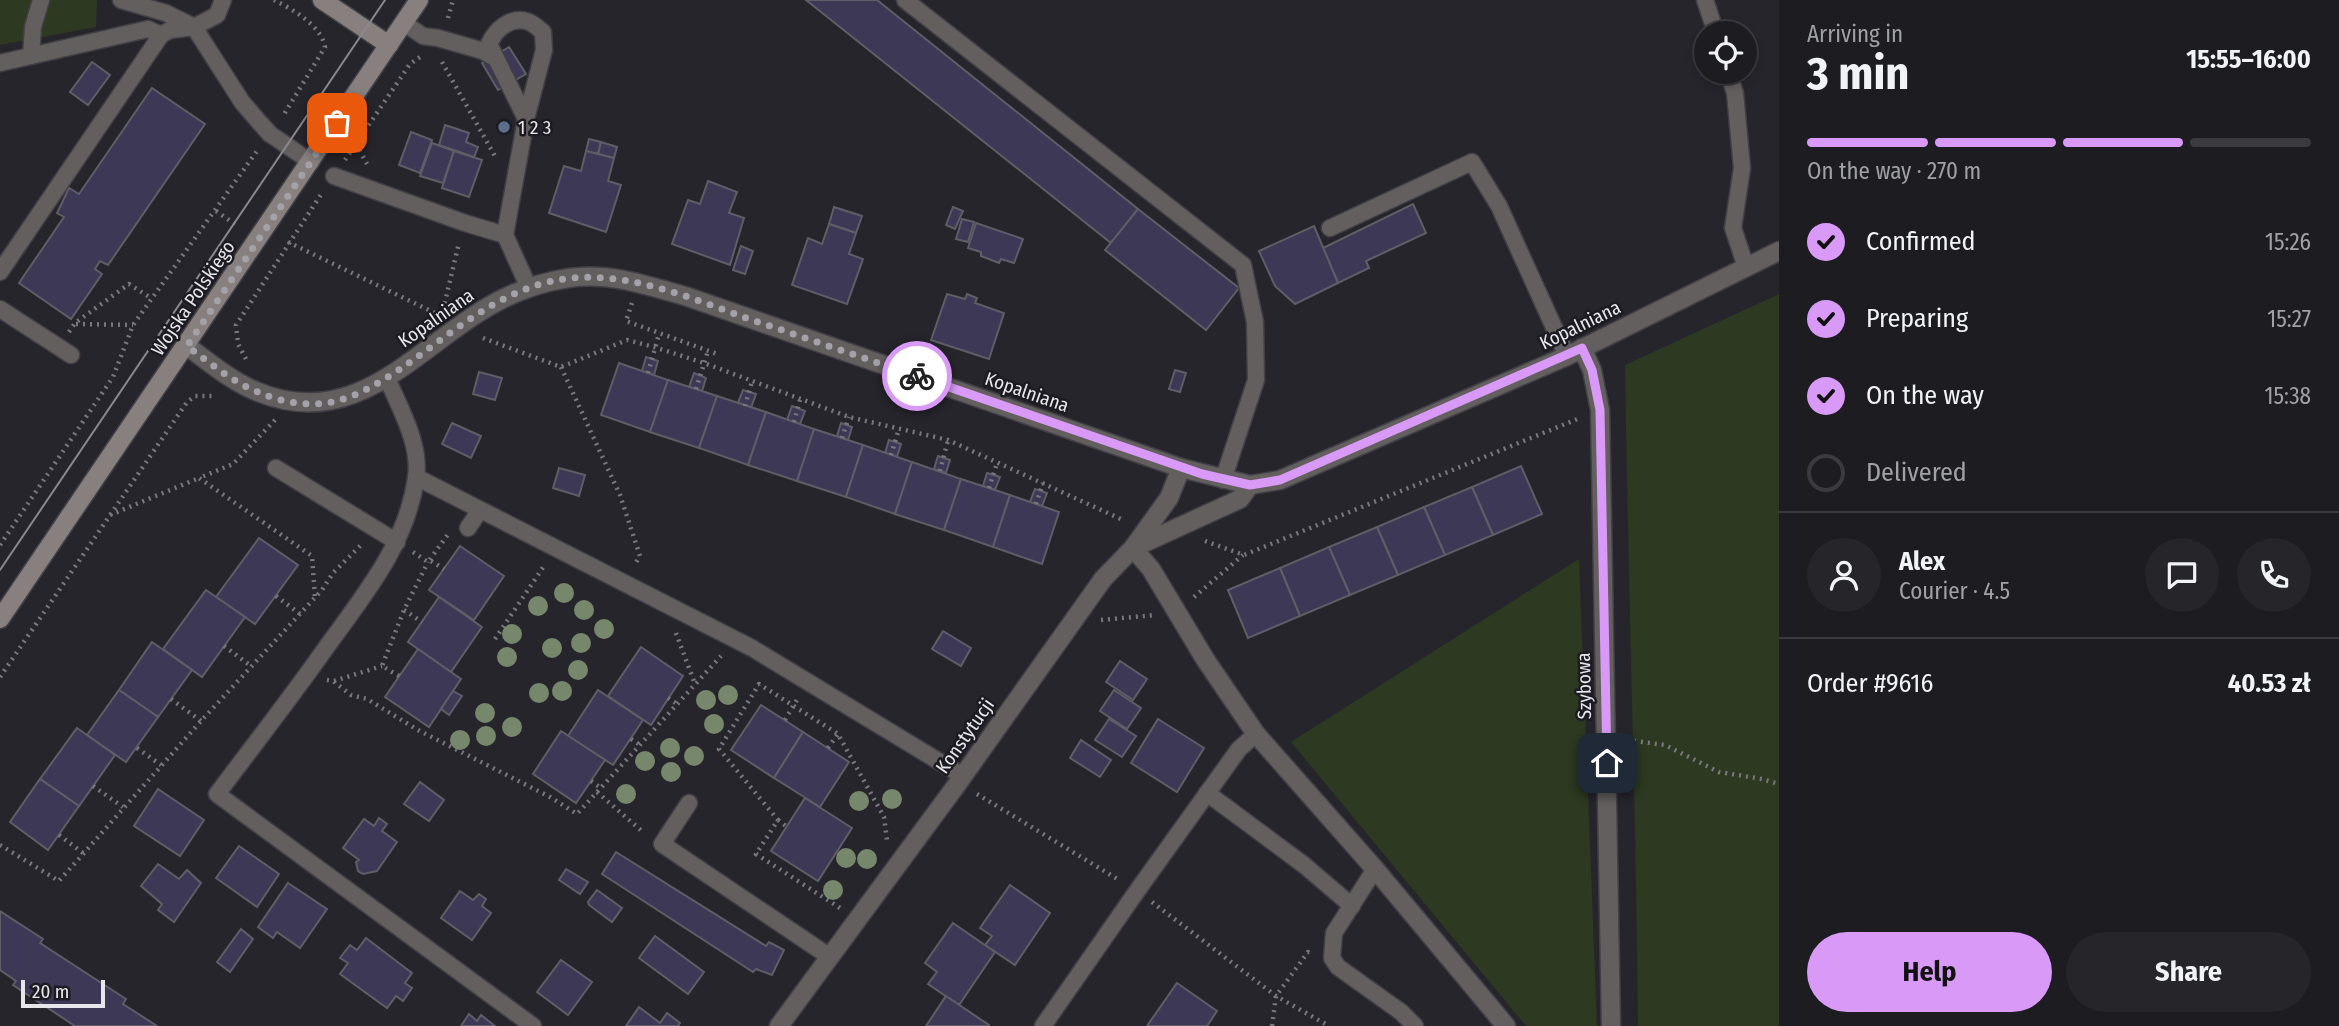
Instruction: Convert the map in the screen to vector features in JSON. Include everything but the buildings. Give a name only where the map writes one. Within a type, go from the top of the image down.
[{"type":"main road","points":[[322,0],[389,45]]},
{"type":"main road","name":"Wojska Polskiego","points":[[0,619],[419,0]]},
{"type":"street","name":"Kopalniana","points":[[187,346],[244,386],[290,402],[326,403],[367,389],[387,378],[499,301],[529,288],[571,278],[621,279],[654,287],[1181,468],[1250,485],[1280,480],[1574,352],[1779,251]]},
{"type":"street","name":"Szybowa","points":[[1574,352],[1592,370],[1600,410],[1611,1026]]},
{"type":"street","name":"Konstytucji","points":[[779,1026],[963,776],[1103,579],[1133,548],[1169,498],[1181,468]]},
{"type":"street","points":[[1250,485],[1240,499],[1133,548],[1151,569],[1205,659],[1256,734],[1375,869],[1506,1026]]},
{"type":"lane","points":[[31,56],[33,27],[41,0]]},
{"type":"lane","points":[[121,0],[166,13],[194,27],[242,102],[270,134],[311,162]]},
{"type":"lane","points":[[0,272],[161,35],[170,30],[194,27],[217,15],[223,0]]},
{"type":"lane","points":[[905,0],[1243,265],[1255,323],[1256,380],[1223,480]]},
{"type":"lane","points":[[1705,0],[1712,21]]},
{"type":"lane","points":[[526,119],[493,57],[489,44],[495,31],[512,22],[528,22],[543,32],[544,50],[526,119],[505,235],[529,288]]},
{"type":"lane","points":[[404,23],[422,36],[483,51],[493,57]]},
{"type":"lane","points":[[0,63],[148,29],[161,35]]},
{"type":"lane","points":[[1732,84],[1742,168],[1733,228],[1746,267]]},
{"type":"lane","points":[[1330,228],[1472,162],[1499,206],[1574,352]]},
{"type":"lane","points":[[334,176],[505,235]]},
{"type":"lane","points":[[0,309],[65,351]]},
{"type":"lane","points":[[387,378],[411,433],[416,453],[416,477],[405,525],[365,595],[217,794],[533,1026]]},
{"type":"lane","points":[[276,468],[397,542]]},
{"type":"lane","points":[[416,477],[736,640],[963,776]]},
{"type":"lane","points":[[468,528],[480,510]]},
{"type":"lane","points":[[1043,1026],[1239,749],[1256,734]]},
{"type":"lane","points":[[1207,793],[1304,865],[1352,906]]},
{"type":"lane","points":[[689,803],[662,844],[830,957]]},
{"type":"lane","points":[[1375,869],[1334,933],[1332,958],[1338,967],[1401,1012],[1415,1026]]},
{"type":"path","points":[[274,0],[289,7],[310,25]]},
{"type":"path","points":[[446,26],[453,0]]},
{"type":"path","points":[[244,362],[247,360],[238,344],[236,325],[288,242],[410,64],[428,53]]},
{"type":"path","points":[[435,57],[442,61],[504,173],[516,177]]},
{"type":"path","points":[[0,545],[113,377],[134,325],[151,298],[216,211],[227,218]]},
{"type":"path","points":[[441,316],[465,223]]},
{"type":"path","points":[[288,242],[441,316],[465,351],[492,330]]},
{"type":"path","points":[[65,351],[75,323],[129,284],[151,298]]},
{"type":"path","points":[[621,301],[632,302],[626,321],[720,355]]},
{"type":"path","points":[[75,323],[134,325]]},
{"type":"path","points":[[648,373],[659,334]]},
{"type":"path","points":[[483,338],[561,367],[627,340],[654,347],[849,416],[948,440],[1123,520]]},
{"type":"path","points":[[696,389],[708,351]]},
{"type":"path","points":[[561,367],[620,495],[640,556],[625,583]]},
{"type":"path","points":[[745,406],[752,381]]},
{"type":"path","points":[[0,677],[187,401],[195,396],[206,395],[222,398]]},
{"type":"path","points":[[794,422],[800,400]]},
{"type":"path","points":[[262,415],[287,422]]},
{"type":"path","points":[[842,438],[849,416]]},
{"type":"path","points":[[110,516],[233,464],[275,420]]},
{"type":"path","points":[[891,454],[899,429]]},
{"type":"path","points":[[940,471],[948,440]]},
{"type":"path","points":[[989,488],[997,463]]},
{"type":"path","points":[[199,478],[312,556],[315,598]]},
{"type":"path","points":[[1036,504],[1043,484]]},
{"type":"path","points":[[382,666],[404,610],[430,561],[451,528],[468,528]]},
{"type":"path","points":[[0,845],[59,881],[123,807],[315,598],[333,573],[377,530]]},
{"type":"path","points":[[397,542],[444,569]]},
{"type":"path","points":[[495,639],[556,548]]},
{"type":"path","points":[[275,596],[300,614]]},
{"type":"path","points":[[664,602],[695,684]]},
{"type":"path","points":[[404,610],[422,622]]},
{"type":"path","points":[[399,676],[382,666],[333,681],[351,695],[367,699],[418,730],[550,797],[577,814],[736,640]]},
{"type":"path","points":[[224,646],[251,666]]},
{"type":"path","points":[[787,827],[778,820],[719,749],[759,684],[838,734],[884,817],[888,852]]},
{"type":"path","points":[[668,698],[677,704]]},
{"type":"path","points":[[171,699],[201,721]]},
{"type":"path","points":[[1606,737],[1665,746],[1719,772],[1779,784]]},
{"type":"path","points":[[631,739],[640,745]]},
{"type":"path","points":[[136,748],[161,765]]},
{"type":"path","points":[[591,781],[640,830],[662,844]]},
{"type":"path","points":[[93,786],[123,807]]},
{"type":"path","points":[[778,820],[756,854],[845,911]]},
{"type":"path","points":[[59,835],[83,853]]},
{"type":"path","points":[[1272,1026],[1276,996],[1308,952],[1332,958]]},
{"type":"green space","points":[[0,0],[97,0],[96,27],[0,45]]},
{"type":"green space","points":[[1779,294],[1779,1026],[1638,1026],[1625,365]]},
{"type":"green space","points":[[1579,559],[1597,1026],[1526,1026],[1291,742]]},
{"type":"tram line","points":[[0,570],[385,0]]},
{"type":"way so far","points":[[337,123],[187,346],[244,386],[290,402],[326,403],[367,389],[387,378],[499,301],[550,282],[595,277],[621,279],[688,297],[917,376]]},
{"type":"place","name":"1 2 3","points":[[504,127]]},
{"type":"route","points":[[917,376],[1181,468],[1250,485],[1280,480],[1582,348],[1592,370],[1600,410],[1607,763]]}]
